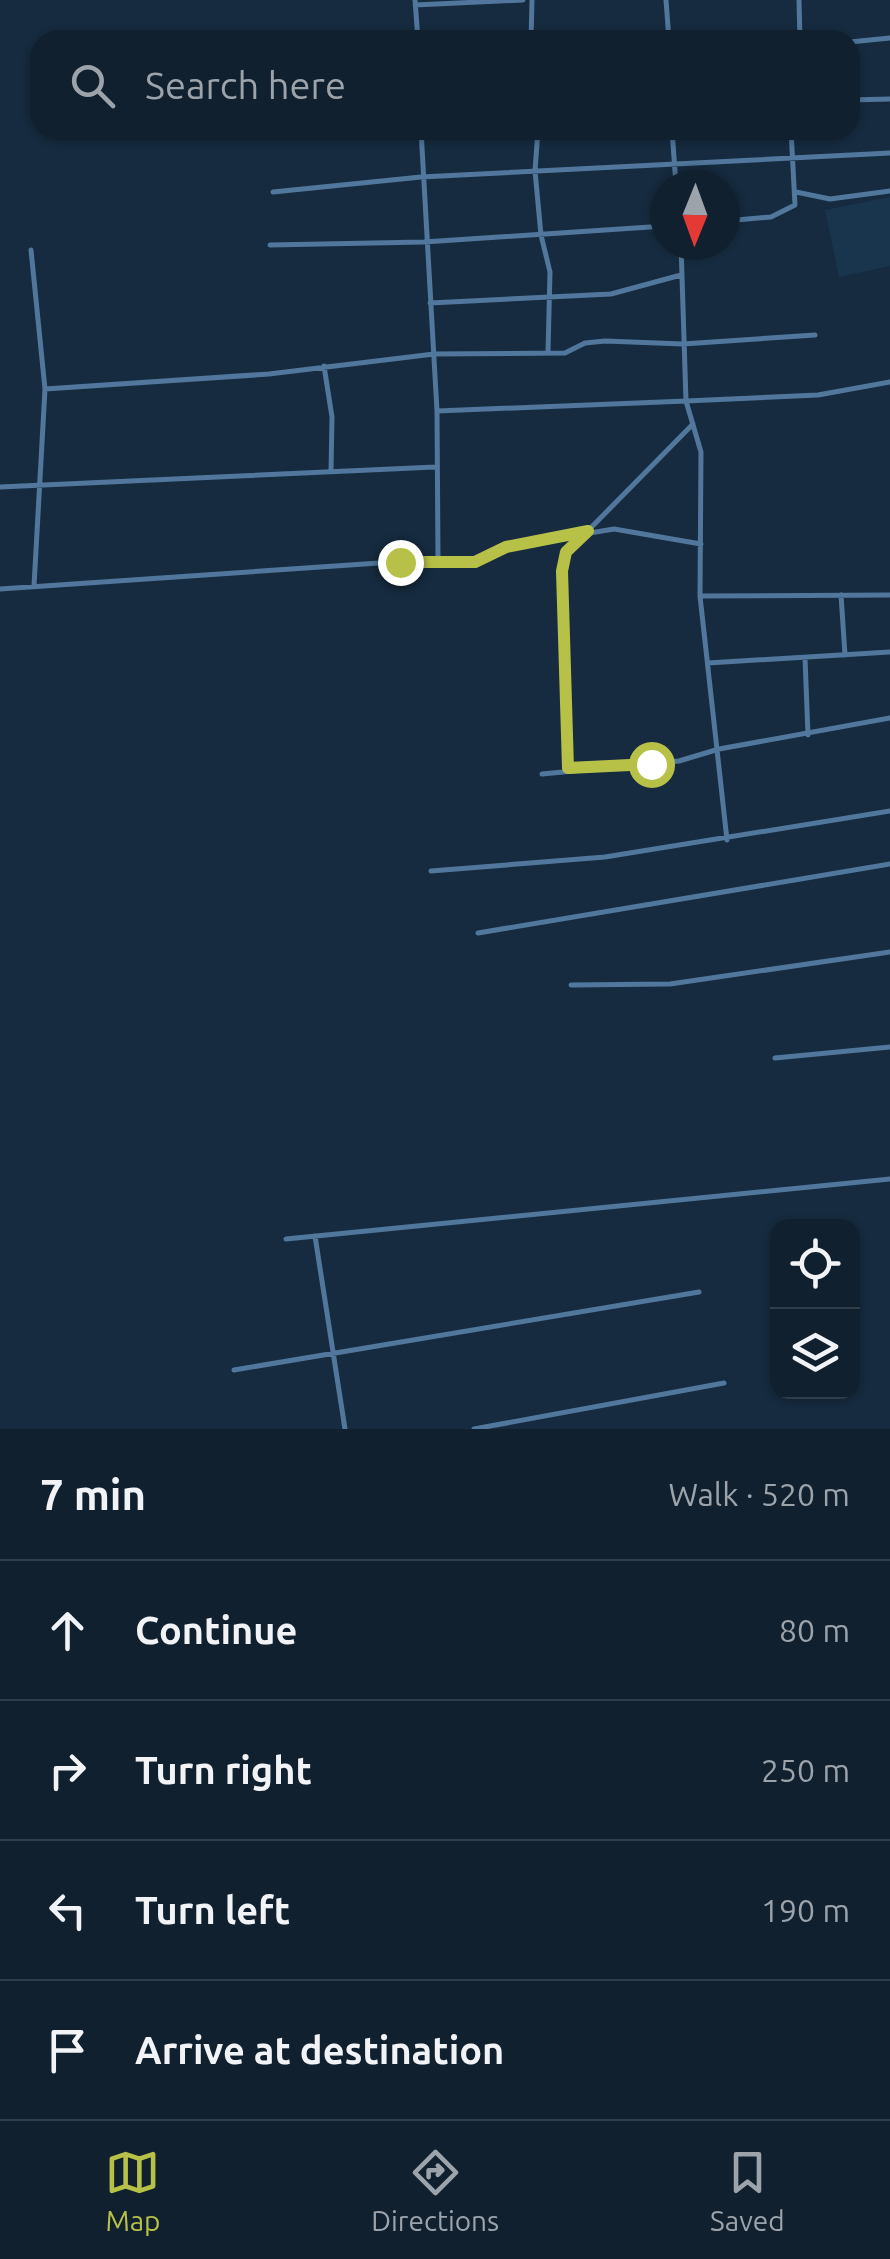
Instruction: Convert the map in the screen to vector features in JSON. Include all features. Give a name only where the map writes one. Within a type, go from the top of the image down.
[{"type":"street","points":[[417,30],[415,3],[524,0]]},
{"type":"street","points":[[531,30],[532,0]]},
{"type":"street","points":[[666,0],[668,30]]},
{"type":"street","points":[[800,0],[800,30]]},
{"type":"street","points":[[860,41],[890,38]]},
{"type":"street","points":[[860,100],[890,99]]},
{"type":"street","points":[[421,140],[424,242],[437,411],[438,559]]},
{"type":"street","points":[[537,140],[535,171],[540,235],[547,248],[548,352]]},
{"type":"street","points":[[673,140],[675,170]]},
{"type":"street","points":[[740,219],[788,212],[794,205],[792,140]]},
{"type":"street","points":[[273,192],[421,177],[890,152]]},
{"type":"street","points":[[796,192],[830,199],[890,190]]},
{"type":"street","points":[[270,244],[424,242],[650,227]]},
{"type":"street","points":[[30,250],[45,389],[34,587]]},
{"type":"street","points":[[681,260],[686,401],[700,452],[700,596],[727,840]]},
{"type":"street","points":[[430,303],[611,294],[681,275]]},
{"type":"street","points":[[45,389],[434,354],[565,352],[586,342],[682,344],[815,335]]},
{"type":"street","points":[[324,366],[332,417],[331,472]]},
{"type":"street","points":[[437,411],[818,395],[890,382]]},
{"type":"street","points":[[568,768],[562,571],[566,552],[692,424]]},
{"type":"street","points":[[0,487],[435,467]]},
{"type":"street","points":[[0,589],[438,559],[475,562],[506,547],[614,528],[701,544]]},
{"type":"street","points":[[841,595],[845,656]]},
{"type":"street","points":[[700,596],[890,596]]},
{"type":"street","points":[[708,663],[890,652]]},
{"type":"street","points":[[805,658],[808,735]]},
{"type":"street","points":[[542,774],[568,768],[679,761],[719,749],[890,718]]},
{"type":"street","points":[[431,870],[605,857],[890,812]]},
{"type":"street","points":[[478,933],[514,931],[648,904],[890,864]]},
{"type":"street","points":[[571,985],[670,984],[890,952]]},
{"type":"street","points":[[775,1058],[890,1047]]},
{"type":"street","points":[[286,1238],[890,1179]]},
{"type":"street","points":[[315,1236],[330,1357],[345,1429]]},
{"type":"street","points":[[234,1370],[330,1357],[699,1292]]},
{"type":"street","points":[[474,1429],[724,1383]]},
{"type":"shaded area","points":[[890,197],[890,266],[839,277],[825,210]]},
{"type":"route","points":[[400,562],[475,562],[506,547],[588,531],[566,552],[562,571],[568,768],[651,764]]}]
